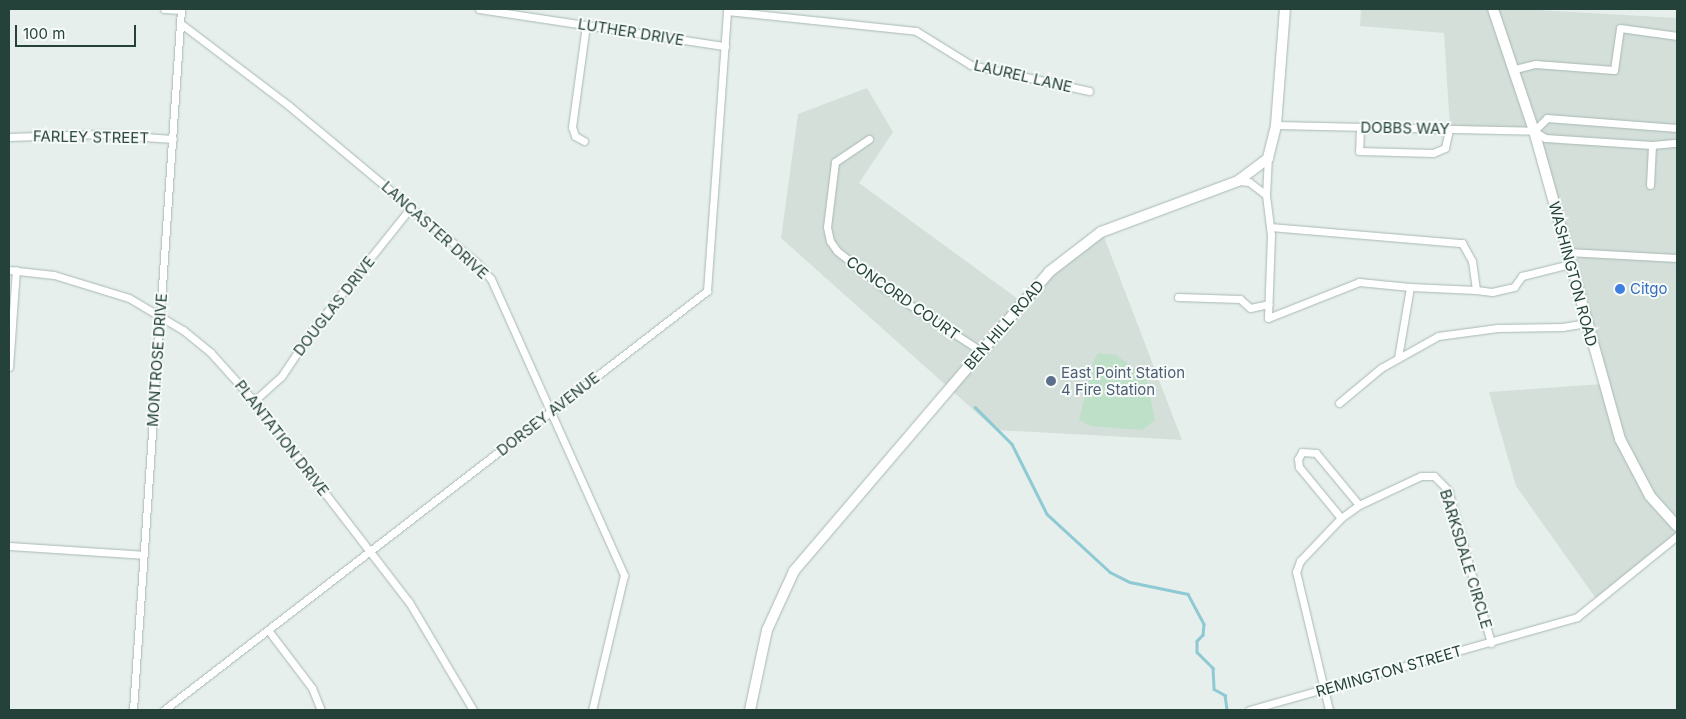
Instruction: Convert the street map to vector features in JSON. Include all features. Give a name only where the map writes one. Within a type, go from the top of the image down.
[{"type":"street","points":[[164,9],[181,9]]},
{"type":"street","name":"MONTROSE DRIVE","points":[[133,710],[181,9]]},
{"type":"street","name":"LUTHER DRIVE","points":[[479,9],[725,46]]},
{"type":"street","points":[[1284,9],[1276,125],[1268,158],[1266,195],[1270,227],[1268,318],[1359,282],[1492,292],[1514,287],[1522,276],[1570,264]]},
{"type":"street","name":"WASHINGTON ROAD","points":[[1493,9],[1515,69],[1534,131],[1586,323],[1620,439],[1650,496],[1677,526]]},
{"type":"street","name":"DORSEY AVENUE","points":[[164,710],[707,291],[727,10]]},
{"type":"street","name":"LAUREL LANE","points":[[727,10],[916,31],[971,65],[1089,91]]},
{"type":"street","name":"LANCASTER DRIVE","points":[[180,24],[288,105],[411,207],[491,279],[552,410],[624,575],[592,710]]},
{"type":"street","points":[[584,141],[575,136],[572,127],[586,25]]},
{"type":"street","points":[[1515,69],[1535,64],[1614,70],[1620,28],[1677,36]]},
{"type":"street","points":[[1534,131],[1547,118],[1677,128]]},
{"type":"street","name":"DOBBS WAY","points":[[1276,125],[1534,131],[1545,138],[1652,145],[1674,144]]},
{"type":"street","points":[[1360,127],[1359,151],[1433,153],[1445,148],[1449,129]]},
{"type":"street","name":"FARLEY STREET","points":[[9,137],[100,134],[173,139]]},
{"type":"street","name":"CONCORD COURT","points":[[869,139],[835,162],[828,217],[830,241],[836,251],[884,288],[981,351]]},
{"type":"street","points":[[1650,185],[1652,145]]},
{"type":"street","name":"BEN HILL ROAD","points":[[750,710],[767,630],[794,571],[1049,272],[1088,240],[1121,222],[1238,181],[1268,158]]},
{"type":"street","points":[[1238,181],[1249,182],[1266,195]]},
{"type":"street","name":"DOUGLAS DRIVE","points":[[254,401],[281,376],[311,332],[411,207]]},
{"type":"street","points":[[1270,227],[1462,243],[1472,261],[1476,290]]},
{"type":"street","points":[[1567,252],[1677,258]]},
{"type":"street","points":[[9,366],[12,270]]},
{"type":"street","name":"PLANTATION DRIVE","points":[[12,270],[90,283],[129,298],[160,315],[211,353],[254,401],[409,602],[473,710]]},
{"type":"street","points":[[1398,358],[1410,287]]},
{"type":"street","points":[[1178,297],[1240,298],[1250,308],[1269,304]]},
{"type":"street","points":[[1339,403],[1381,368],[1438,336],[1497,328],[1562,327],[1586,323]]},
{"type":"street","points":[[1342,518],[1299,467],[1298,459],[1302,452],[1316,453],[1359,505]]},
{"type":"street","name":"BARKSDALE CIRCLE","points":[[1329,710],[1296,572],[1300,561],[1342,518],[1359,505],[1421,476],[1434,476],[1443,482],[1491,643]]},
{"type":"street","name":"REMINGTON STREET","points":[[1249,710],[1491,643],[1577,617],[1677,536]]},
{"type":"street","points":[[9,546],[143,555]]},
{"type":"street","points":[[268,630],[312,688],[321,710]]},
{"type":"shaded area","points":[[1361,9],[1518,9],[1677,18],[1677,534],[1597,600],[1516,486],[1489,392],[1602,384],[1528,130],[1450,128],[1444,33],[1360,26]]},
{"type":"shaded area","points":[[867,88],[893,132],[859,183],[1018,299],[1052,263],[1101,229],[1182,440],[996,430],[781,238],[798,114]]},
{"type":"green space","points":[[1098,353],[1116,355],[1146,377],[1155,420],[1142,430],[1091,426],[1079,420],[1093,362]]},
{"type":"waterway","points":[[975,407],[1012,444],[1047,514],[1110,572],[1130,582],[1188,594],[1204,624],[1203,635],[1197,641],[1197,652],[1213,668],[1214,689],[1225,695],[1227,710]]},
{"type":"place","name":"Citgo","points":[[1620,289]]},
{"type":"place","name":"East Point Station 4 Fire Station","points":[[1051,381]]}]
